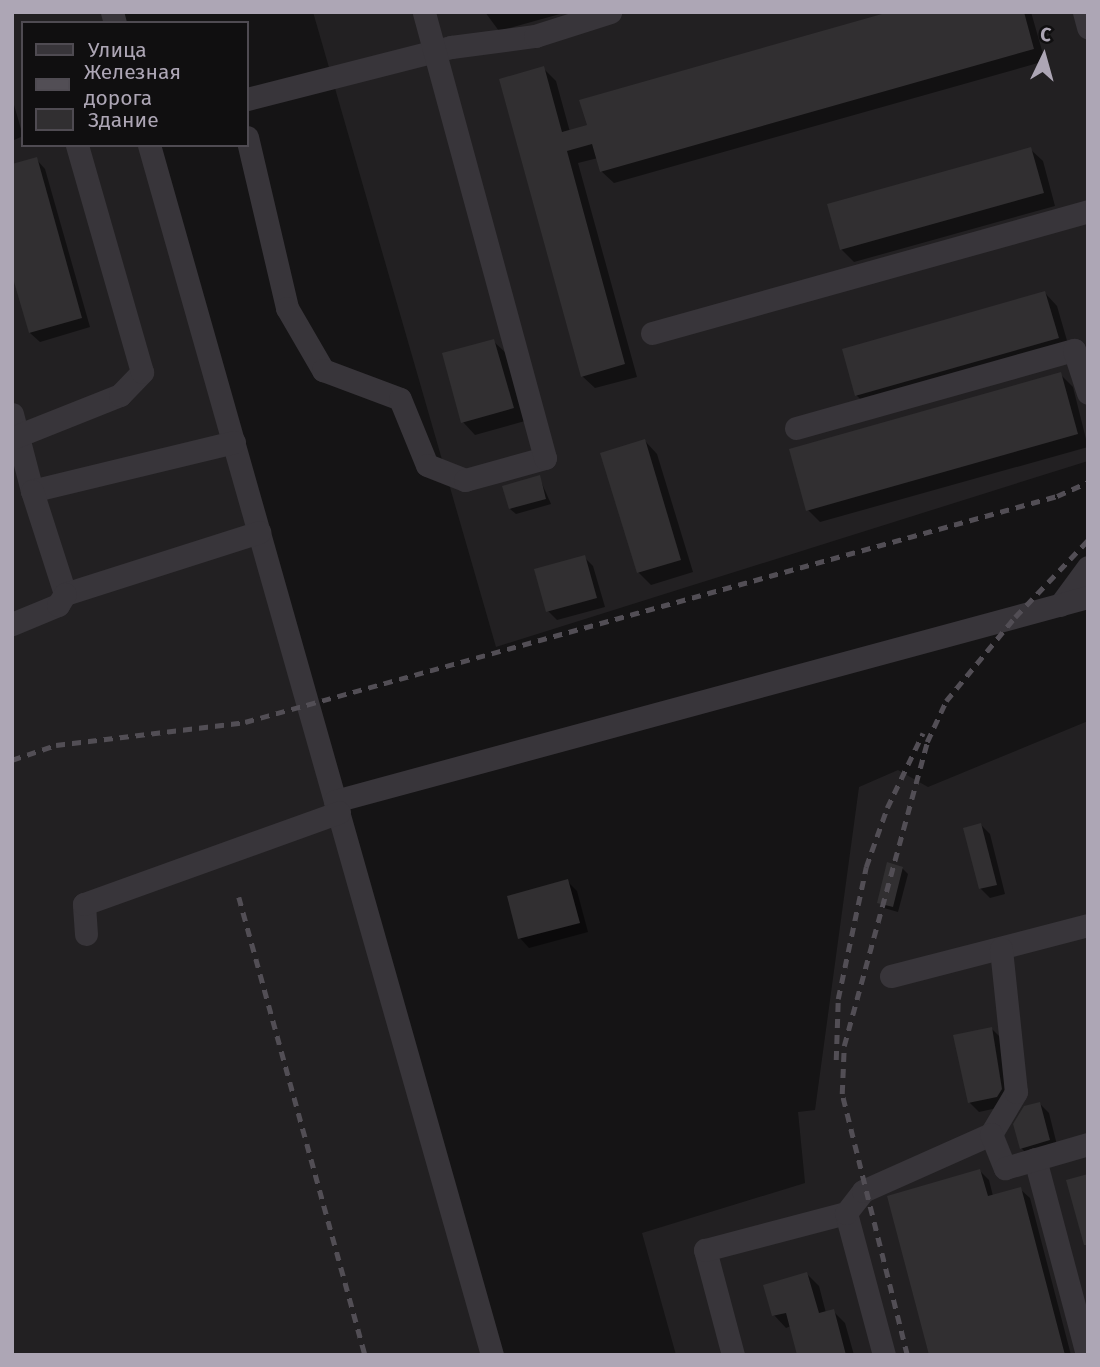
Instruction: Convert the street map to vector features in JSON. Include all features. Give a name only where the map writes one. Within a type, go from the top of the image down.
[{"type":"street","points":[[248,141],[287,308],[324,370],[400,399],[427,464],[465,480],[545,458],[424,12]]},
{"type":"street","points":[[248,99],[434,51],[535,36],[610,12]]},
{"type":"street","points":[[1084,12],[1088,27]]},
{"type":"street","points":[[16,438],[120,396],[142,372],[78,147]]},
{"type":"street","points":[[150,147],[492,1355]]},
{"type":"street","points":[[652,333],[1088,211]]},
{"type":"street","points":[[796,428],[1074,350],[1088,393]]},
{"type":"street","points":[[12,414],[16,438],[65,594]]},
{"type":"street","points":[[32,491],[234,442]]},
{"type":"street","points":[[12,624],[58,605],[65,594],[259,532]]},
{"type":"street","points":[[1060,605],[1088,567]]},
{"type":"street","points":[[86,934],[84,904],[337,806],[1088,597]]},
{"type":"street","points":[[891,976],[1088,925]]},
{"type":"street","points":[[733,1355],[705,1250],[846,1213],[863,1191],[991,1135],[1016,1092],[1001,949]]},
{"type":"street","points":[[991,1135],[1004,1168],[1088,1144]]},
{"type":"street","points":[[1035,1159],[1087,1355]]},
{"type":"street","points":[[846,1213],[884,1355]]},
{"type":"shaded area","points":[[12,12],[110,12],[112,21],[21,21],[21,147],[149,147],[492,1355],[12,1355]]},
{"type":"shaded area","points":[[313,12],[1088,12],[1088,461],[496,647]]},
{"type":"shaded area","points":[[1088,721],[1088,1355],[676,1355],[642,1233],[805,1183],[798,1112],[815,1110],[859,787],[898,770],[928,787]]},
{"type":"building","points":[[889,12],[1024,12],[1034,49],[600,172],[592,144],[567,151],[625,364],[581,377],[499,79],[544,66],[562,132],[587,125],[579,100]]},
{"type":"building","points":[[1031,147],[1044,193],[840,250],[827,204]]},
{"type":"building","points":[[37,157],[82,318],[29,333],[12,275],[12,164]]},
{"type":"building","points":[[1045,291],[1059,338],[855,396],[842,349]]},
{"type":"building","points":[[494,339],[514,408],[461,423],[442,353]]},
{"type":"building","points":[[1061,372],[1078,434],[806,511],[789,449]]},
{"type":"building","points":[[645,439],[681,560],[637,573],[600,453]]},
{"type":"building","points":[[540,475],[546,499],[509,509],[502,486]]},
{"type":"building","points":[[585,555],[597,598],[546,612],[534,569]]},
{"type":"building","points":[[981,823],[997,885],[979,889],[963,828]]},
{"type":"building","points":[[887,862],[903,867],[893,907],[877,903]]},
{"type":"building","points":[[568,879],[580,923],[518,939],[507,896]]},
{"type":"building","points":[[992,1027],[1002,1089],[997,1097],[968,1103],[953,1035]]},
{"type":"building","points":[[1040,1102],[1050,1140],[1020,1149],[1013,1124],[1024,1106]]},
{"type":"building","points":[[980,1169],[988,1196],[1021,1187],[1065,1355],[929,1355],[887,1196]]},
{"type":"building","points":[[1088,1174],[1088,1245],[1084,1245],[1066,1180]]},
{"type":"building","points":[[807,1272],[819,1313],[834,1309],[846,1355],[797,1355],[786,1313],[772,1316],[763,1285]]},
{"type":"railway","points":[[12,760],[56,745],[245,722],[1057,496],[1088,482]]},
{"type":"railway","points":[[907,1355],[842,1094],[844,1046],[927,742],[946,701],[1015,617],[1088,540]]},
{"type":"railway","points":[[836,1060],[838,999],[866,867],[887,808],[923,733]]},
{"type":"railway","points":[[239,897],[365,1355]]}]
